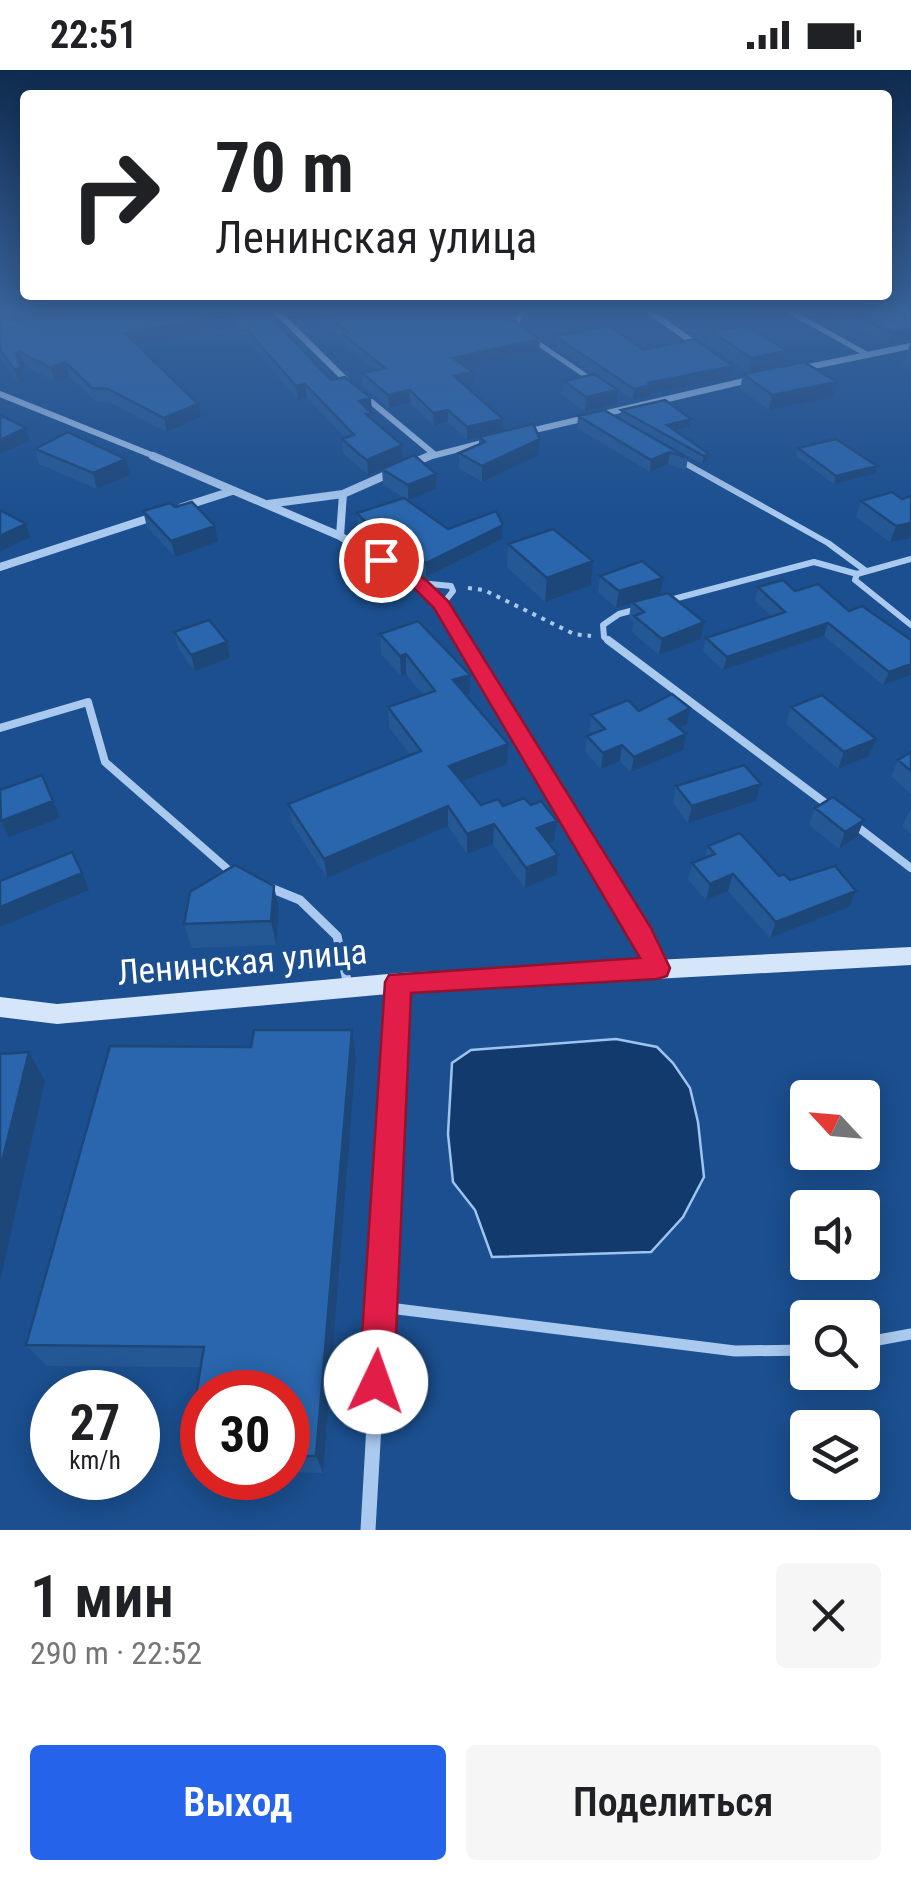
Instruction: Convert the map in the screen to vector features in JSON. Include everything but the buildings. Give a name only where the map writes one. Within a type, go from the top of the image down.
[{"type":"street","points":[[346,379],[434,454]]},
{"type":"street","points":[[267,504],[344,494],[434,454],[751,379]]},
{"type":"street","points":[[0,394],[25,401],[340,536],[420,584],[442,605],[642,935],[657,968]]},
{"type":"street","points":[[180,508],[233,490]]},
{"type":"street","points":[[340,536],[344,494]]},
{"type":"street","points":[[0,568],[162,514]]},
{"type":"street","name":"Ленинская улица","points":[[0,1007],[57,1014],[398,982],[911,956]]},
{"type":"street","points":[[368,1530],[398,982]]},
{"type":"lane","points":[[591,379],[601,386]]},
{"type":"lane","points":[[617,397],[633,408]]},
{"type":"lane","points":[[601,414],[617,423]]},
{"type":"lane","points":[[679,460],[828,543],[862,572]]},
{"type":"lane","points":[[836,810],[604,637],[603,625],[619,614],[814,562],[862,572],[911,559]]},
{"type":"lane","points":[[862,572],[855,580],[861,587],[911,626]]},
{"type":"lane","points":[[420,584],[451,586],[453,591],[442,605]]},
{"type":"lane","points":[[0,728],[88,702],[105,762],[227,871],[245,878]]},
{"type":"lane","points":[[851,822],[911,868]]},
{"type":"lane","points":[[263,886],[300,900],[337,936],[349,989]]},
{"type":"lane","points":[[381,1307],[735,1351],[790,1350]]},
{"type":"lane","points":[[880,1340],[911,1334]]},
{"type":"path","points":[[451,586],[484,590],[574,634],[604,637]]},
{"type":"water","points":[[616,1039],[657,1047],[690,1088],[704,1177],[683,1217],[651,1252],[492,1257],[475,1210],[453,1182],[448,1134],[452,1063],[471,1050]]},
{"type":"route","points":[[376,1382],[398,982],[657,968],[642,935],[442,605],[420,584],[381,560]]}]
